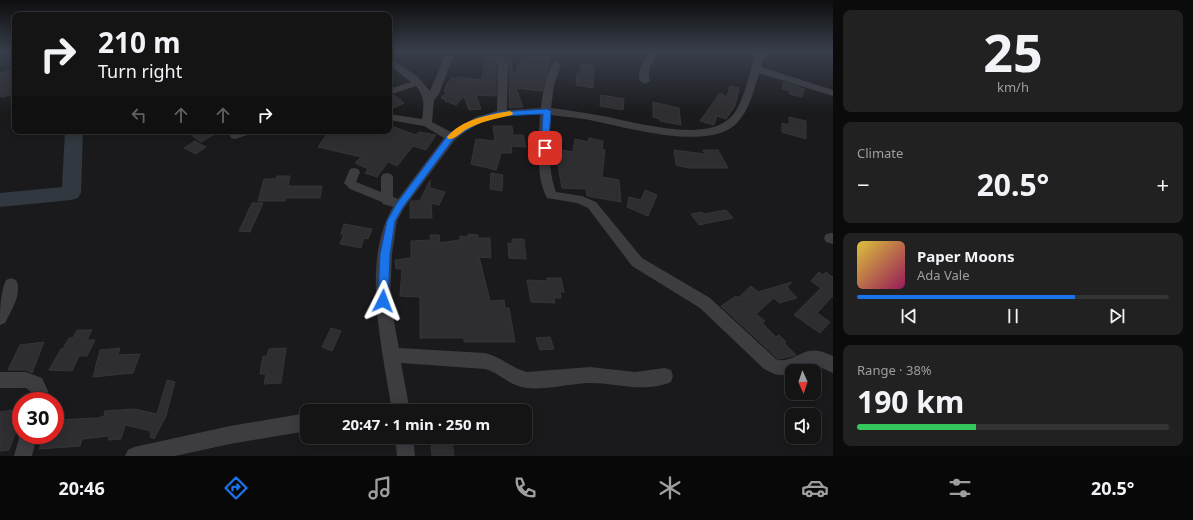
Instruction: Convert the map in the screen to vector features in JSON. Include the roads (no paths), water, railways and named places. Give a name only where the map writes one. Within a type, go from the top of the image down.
[{"type":"street","points":[[406,72],[410,75],[430,99]]},
{"type":"street","points":[[427,123],[430,99],[434,94],[443,72]]},
{"type":"street","points":[[502,114],[504,100],[502,88],[503,72]]},
{"type":"street","points":[[554,72],[548,89],[545,148],[548,191],[551,195],[578,199],[592,205],[637,262],[705,303],[770,364],[778,368],[784,368],[810,358],[822,359],[833,365]]},
{"type":"street","points":[[643,72],[645,81]]},
{"type":"street","points":[[400,404],[383,301],[385,254],[391,221],[400,205],[451,137],[480,120],[502,114],[547,111],[597,118],[661,132],[696,133],[716,130],[733,121],[743,107],[753,72]]},
{"type":"street","points":[[790,72],[833,93]]},
{"type":"street","points":[[392,91],[417,83]]},
{"type":"street","points":[[392,117],[427,123],[451,137]]},
{"type":"street","points":[[354,172],[350,178],[350,183],[354,186],[387,201],[400,205]]},
{"type":"street","points":[[387,177],[387,201]]},
{"type":"street","points":[[0,318],[9,299],[11,284]]},
{"type":"street","points":[[391,355],[485,361],[493,363],[514,377],[527,380],[590,375],[635,380],[665,376]]},
{"type":"street","points":[[0,380],[26,380],[36,384],[40,392]]},
{"type":"street","points":[[134,456],[230,435],[300,423]]},
{"type":"street","points":[[23,456],[26,444]]},
{"type":"street","points":[[405,444],[406,456]]},
{"type":"waterway","points":[[0,200],[71,193],[74,134]]}]
